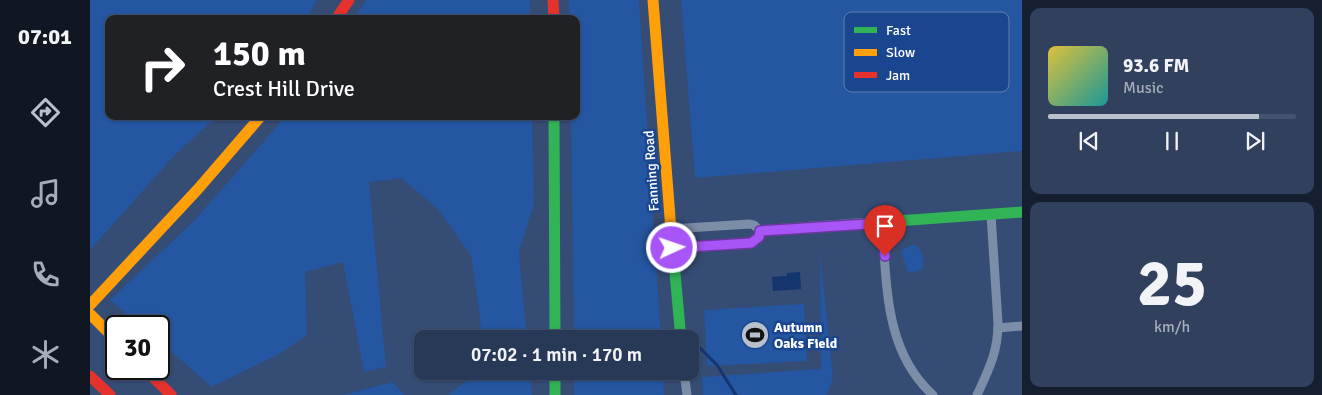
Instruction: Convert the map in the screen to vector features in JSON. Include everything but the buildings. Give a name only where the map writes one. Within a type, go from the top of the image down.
[{"type":"main road","points":[[339,15],[349,0]]},
{"type":"main road","points":[[554,0],[554,15]]},
{"type":"main road","name":"Fanning Road","points":[[653,0],[670,229],[680,330]]},
{"type":"main road","points":[[90,305],[198,189],[258,120]]},
{"type":"main road","points":[[554,120],[555,330]]},
{"type":"main road","points":[[760,231],[1022,212]]},
{"type":"main road","points":[[90,314],[105,328]]},
{"type":"main road","points":[[90,376],[110,395]]},
{"type":"main road","points":[[156,380],[171,395]]},
{"type":"main road","points":[[555,380],[555,395]]},
{"type":"street","points":[[977,395],[996,352],[998,328],[991,215]]},
{"type":"street","points":[[882,223],[889,305],[896,337],[908,365],[933,395]]},
{"type":"street","points":[[670,229],[750,224],[760,231],[759,237],[751,243],[672,248]]},
{"type":"street","points":[[998,328],[1022,326]]},
{"type":"street","points":[[685,380],[687,395]]},
{"type":"shaded area","points":[[90,0],[317,0],[309,15],[105,15],[105,120],[213,120],[173,157],[90,250]]},
{"type":"shaded area","points":[[366,0],[530,0],[530,15],[357,15]]},
{"type":"shaded area","points":[[569,0],[639,0],[660,330],[574,330],[571,120],[580,120],[580,15],[569,15]]},
{"type":"shaded area","points":[[681,0],[1022,0],[1022,151],[695,178]]},
{"type":"shaded area","points":[[282,120],[532,120],[534,204],[519,252],[526,330],[481,330],[471,256],[438,209],[401,178],[369,182],[386,367],[364,372],[343,262],[305,272],[307,335],[281,353],[212,387],[170,351],[170,315],[128,315],[110,300],[193,222]]},
{"type":"shaded area","points":[[916,245],[920,250],[923,264],[922,270],[910,273],[901,253],[904,248]]},
{"type":"shaded area","points":[[820,252],[833,377],[827,395],[703,395],[702,377],[821,369]]},
{"type":"shaded area","points":[[800,272],[801,289],[773,291],[772,277],[787,276],[787,273]]},
{"type":"shaded area","name":"Autumn Oaks Field","points":[[804,304],[807,361],[707,366],[704,310]]},
{"type":"shaded area","points":[[469,380],[531,380],[532,395],[448,395]]},
{"type":"shaded area","points":[[574,380],[663,380],[664,395],[574,395]]},
{"type":"shaded area","points":[[393,382],[404,395],[342,395]]},
{"type":"waterway","points":[[700,348],[717,365],[736,395]]},
{"type":"traffic: fast","points":[[554,120],[555,330]]},
{"type":"traffic: fast","points":[[760,231],[1022,212]]},
{"type":"traffic: fast","points":[[671,230],[680,330]]},
{"type":"traffic: fast","points":[[555,380],[555,395]]},
{"type":"traffic: slow","points":[[653,0],[671,230]]},
{"type":"traffic: slow","points":[[90,305],[198,189],[258,120]]},
{"type":"traffic: slow","points":[[90,314],[105,329]]},
{"type":"traffic: jam","points":[[339,15],[349,0]]},
{"type":"traffic: jam","points":[[553,0],[554,15]]},
{"type":"traffic: jam","points":[[90,376],[110,395]]},
{"type":"traffic: jam","points":[[156,380],[171,395]]},
{"type":"place","name":"Autumn Oaks Field","points":[[755,335]]},
{"type":"route","points":[[672,248],[751,243],[759,237],[760,231],[882,223],[885,256]]}]
